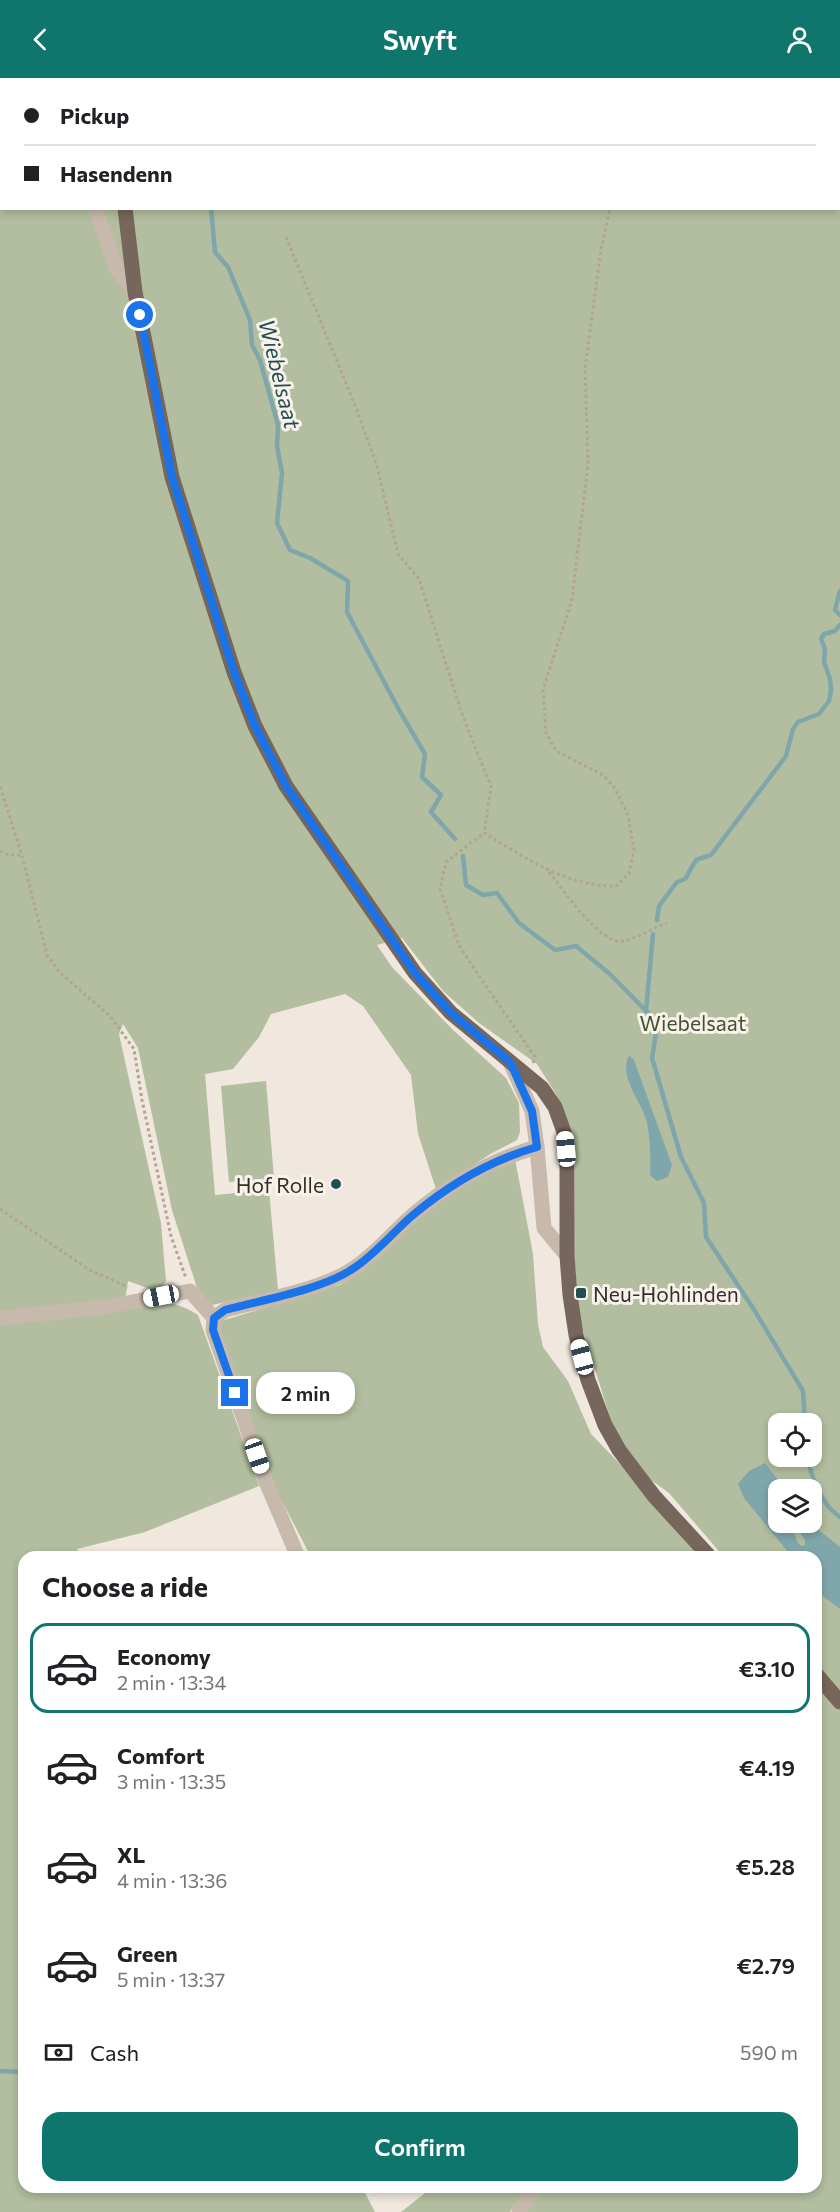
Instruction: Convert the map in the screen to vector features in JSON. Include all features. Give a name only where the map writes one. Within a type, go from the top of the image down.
[{"type":"main road","points":[[125,210],[135,292],[172,477],[234,672],[268,754],[286,786],[415,973],[451,1013],[542,1088],[555,1107],[564,1132],[567,1167],[567,1256],[570,1295],[576,1335],[588,1380],[605,1425],[619,1450],[654,1496],[704,1551]]},
{"type":"main road","points":[[822,1681],[840,1702]]},
{"type":"street","points":[[96,210],[117,270],[135,292]]},
{"type":"street","points":[[510,1062],[532,1111],[544,1228],[567,1256]]},
{"type":"street","points":[[214,1318],[225,1310],[337,1279],[354,1268],[415,1213],[467,1175],[508,1155],[537,1147]]},
{"type":"street","points":[[0,1318],[106,1307],[190,1291],[214,1318],[213,1330],[264,1477],[295,1551]]},
{"type":"street","points":[[519,2212],[531,2193]]},
{"type":"path","points":[[484,833],[548,871],[602,886],[616,886],[629,874],[634,850],[628,815],[614,787],[603,775],[556,751],[546,733],[543,689],[572,600],[588,464],[585,368],[601,250],[610,210]]},
{"type":"path","points":[[286,237],[355,405],[376,466],[398,554],[419,579],[462,714],[491,787],[484,833],[446,862],[440,889],[459,945],[535,1057],[529,1076]]},
{"type":"path","points":[[0,788],[22,855],[47,955],[60,973],[110,1016],[134,1049],[142,1100],[171,1236],[190,1291]]},
{"type":"path","points":[[0,851],[9,855],[22,855]]},
{"type":"path","points":[[548,871],[595,927],[608,939],[621,942],[667,923]]},
{"type":"path","points":[[0,1209],[88,1269],[129,1287]]},
{"type":"green space","points":[[0,210],[840,210],[840,1693],[822,1672],[822,1551],[719,1551],[669,1493],[651,1480],[615,1433],[580,1322],[574,1256],[575,1167],[571,1129],[556,1094],[537,1064],[479,1023],[443,991],[402,938],[377,945],[392,967],[452,1029],[506,1078],[519,1103],[520,1132],[517,1140],[492,1153],[436,1189],[418,1134],[411,1075],[363,1006],[345,994],[271,1014],[259,1037],[233,1069],[205,1074],[215,1195],[269,1190],[278,1290],[212,1305],[198,1291],[172,1210],[138,1048],[123,1024],[119,1034],[161,1223],[166,1281],[163,1286],[153,1290],[128,1281],[124,1308],[162,1302],[179,1305],[198,1315],[259,1486],[145,1532],[77,1549],[78,1551],[18,1551],[18,2193],[365,2193],[375,2212],[0,2212]]},
{"type":"green space","points":[[266,1081],[274,1178],[229,1182],[221,1086]]},
{"type":"green space","points":[[515,1159],[533,1254],[538,1324],[543,1347],[568,1381],[591,1434],[648,1493],[699,1551],[308,1551],[269,1476],[220,1337],[221,1321],[340,1285],[373,1260],[412,1221],[434,1204],[491,1170]]},
{"type":"green space","points":[[822,1690],[840,1710],[840,2212],[525,2212],[537,2193],[822,2193]]},
{"type":"green space","points":[[425,2193],[523,2193],[510,2212],[401,2212]]},
{"type":"water","points":[[629,1055],[634,1060],[672,1165],[668,1177],[657,1181],[650,1175],[647,1123],[626,1072]]},
{"type":"water","points":[[765,1463],[777,1479],[768,1479],[768,1528],[744,1498],[738,1484],[749,1471]]},
{"type":"water","points":[[772,1533],[794,1533],[798,1543],[802,1546],[805,1545],[805,1540],[800,1533],[822,1533],[840,1547],[840,1609],[822,1596],[822,1551],[787,1551]]},
{"type":"waterway","name":"Wiebelsaat","points":[[211,210],[215,252],[228,267],[250,320],[252,345],[260,360],[278,425],[277,446],[282,473],[277,523],[290,550],[310,558],[348,581],[347,612],[425,754],[422,777],[441,795],[431,812],[455,839]]},
{"type":"waterway","points":[[840,591],[835,610],[840,615]]},
{"type":"waterway","points":[[657,920],[659,906],[677,882],[685,879],[696,860],[711,855],[786,756],[793,729],[798,722],[819,714],[829,701],[830,679],[824,662],[825,649],[821,639],[824,634],[835,631],[840,625]]},
{"type":"waterway","name":"Wiebelsaat","points":[[463,856],[466,885],[483,895],[497,893],[519,923],[555,950],[576,946],[611,975],[650,1015],[656,1033],[652,1058],[681,1157],[704,1203],[706,1237],[753,1308],[803,1391],[804,1413]]},
{"type":"waterway","points":[[646,1011],[653,934]]},
{"type":"waterway","name":"Wiebelsaat","points":[[810,1467],[822,1498],[840,1517]]},
{"type":"waterway","points":[[0,2071],[18,2072]]},
{"type":"place","name":"Hof Rolle","points":[[336,1184]]},
{"type":"place","name":"Neu-Hohlinden","points":[[581,1293]]},
{"type":"route","points":[[140,315],[172,477],[234,672],[268,754],[286,786],[415,973],[451,1013],[510,1062],[522,1084],[532,1111],[537,1147],[508,1155],[467,1175],[415,1213],[354,1268],[337,1279],[225,1310],[214,1318],[213,1330],[235,1393]]}]
